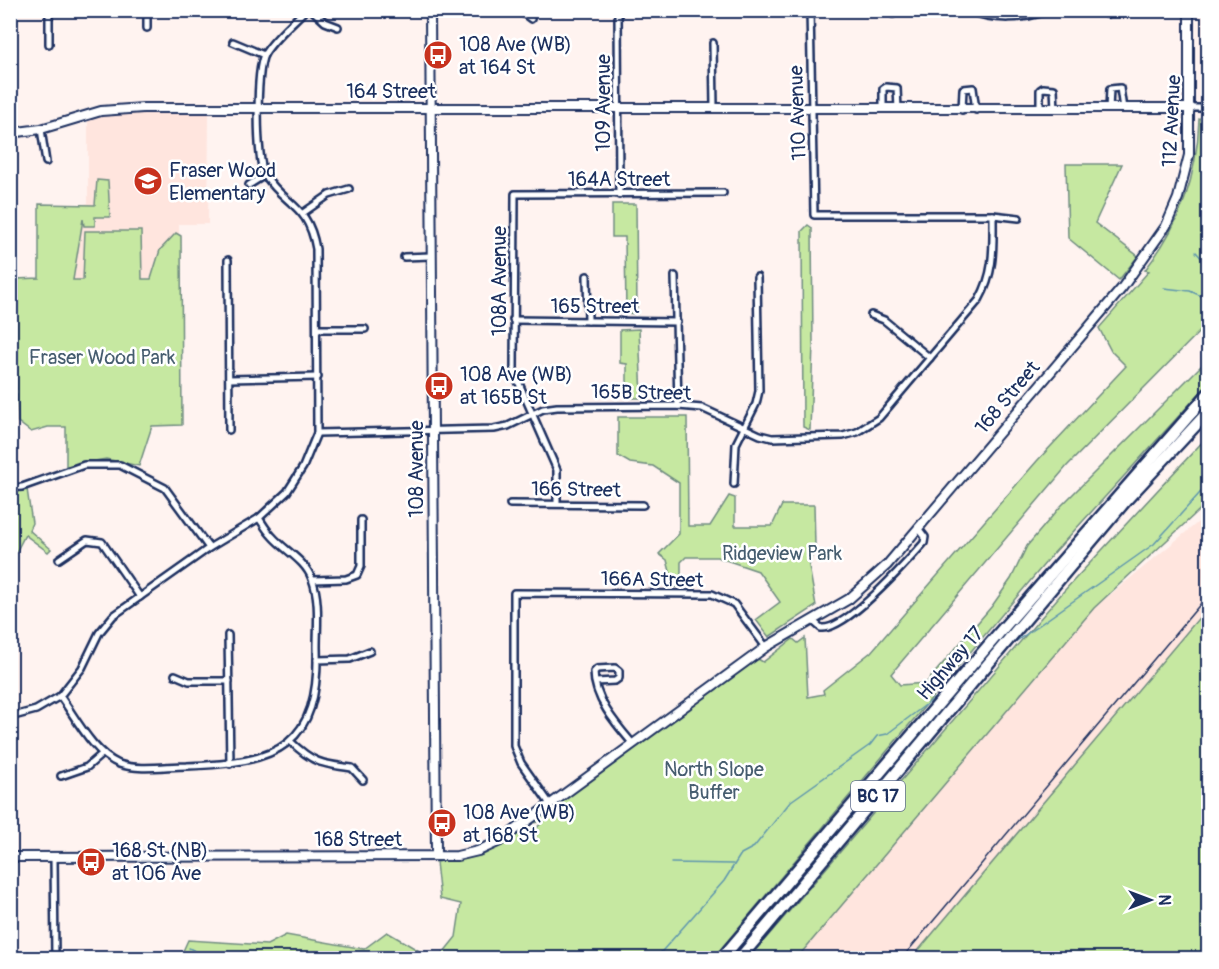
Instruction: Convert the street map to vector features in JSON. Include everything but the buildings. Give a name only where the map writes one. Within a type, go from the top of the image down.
[{"type":"highway","name":"Highway 17","points":[[722,958],[999,633],[1209,394]]},
{"type":"highway","name":"Highway 17","points":[[742,956],[1127,499],[1209,412]]},
{"type":"street","points":[[49,10],[49,44]]},
{"type":"street","points":[[147,10],[147,28]]},
{"type":"street","points":[[10,717],[36,710],[60,696],[82,668],[99,633],[113,616],[209,548],[259,518],[287,492],[303,467],[317,434],[316,249],[313,233],[303,213],[265,175],[260,160],[260,72],[264,55],[305,10]]},
{"type":"street","points":[[312,10],[325,22],[338,27]]},
{"type":"street","name":"108 Avenue","points":[[430,10],[436,855]]},
{"type":"street","points":[[519,10],[531,19]]},
{"type":"street","name":"109 Avenue","points":[[618,10],[619,195]]},
{"type":"street","name":"110 Avenue","points":[[810,10],[814,215],[993,215]]},
{"type":"street","points":[[967,10],[979,15],[1005,18],[1031,17],[1049,10]]},
{"type":"street","name":"112 Avenue","points":[[1122,288],[1155,245],[1172,214],[1187,165],[1191,108],[1189,10]]},
{"type":"street","points":[[233,42],[264,55]]},
{"type":"street","points":[[713,43],[714,108]]},
{"type":"street","points":[[883,109],[886,87],[897,88],[898,109]]},
{"type":"street","points":[[962,110],[964,88],[976,90],[976,110]]},
{"type":"street","points":[[1040,110],[1040,90],[1042,88],[1054,89],[1055,109]]},
{"type":"street","points":[[1109,109],[1110,89],[1120,88],[1123,109]]},
{"type":"street","name":"164 Street","points":[[10,133],[41,129],[94,113],[118,109],[431,107],[1040,110],[1209,108]]},
{"type":"street","points":[[41,129],[46,162]]},
{"type":"street","points":[[249,185],[265,175]]},
{"type":"street","points":[[303,213],[329,195],[349,189]]},
{"type":"street","name":"164A Street","points":[[515,194],[619,195],[723,192]]},
{"type":"street","name":"108A Avenue","points":[[515,194],[514,372],[557,470],[557,503]]},
{"type":"street","points":[[993,215],[1019,218]]},
{"type":"street","name":"165B Street","points":[[317,434],[494,429],[543,409],[567,406],[702,408],[772,438],[829,438],[857,432],[879,418],[979,300],[987,285],[993,265],[993,215]]},
{"type":"street","points":[[404,256],[431,256]]},
{"type":"street","points":[[228,260],[229,430]]},
{"type":"street","points":[[587,276],[588,321]]},
{"type":"street","points":[[675,276],[678,406]]},
{"type":"street","points":[[734,484],[736,444],[742,427],[756,404],[759,391],[757,277]]},
{"type":"street","name":"168 Street","points":[[10,857],[457,855],[478,851],[500,841],[766,647],[849,599],[887,565],[1122,288]]},
{"type":"street","points":[[870,315],[884,320],[930,358]]},
{"type":"street","name":"165 Street","points":[[513,320],[677,322]]},
{"type":"street","points":[[317,329],[365,329]]},
{"type":"street","points":[[229,379],[318,377]]},
{"type":"street","points":[[10,488],[22,487],[84,465],[120,465],[165,488],[209,548]]},
{"type":"street","name":"166 Street","points":[[510,504],[643,505]]},
{"type":"street","points":[[60,696],[102,754],[120,764],[136,767],[230,764],[266,756],[290,741],[313,704],[318,682],[313,580],[307,568],[273,537],[259,518]]},
{"type":"street","points":[[313,580],[346,579],[357,575],[361,566],[361,520]]},
{"type":"street","points":[[813,621],[821,628],[831,627],[876,594],[924,543],[925,537],[918,528]]},
{"type":"street","points":[[59,559],[87,540],[102,542],[140,597]]},
{"type":"street","name":"166A Street","points":[[550,804],[521,763],[514,746],[514,593],[712,594],[734,604],[766,647]]},
{"type":"street","points":[[228,635],[230,764]]},
{"type":"street","points":[[317,660],[350,659],[370,651]]},
{"type":"street","points":[[596,682],[615,681],[619,678],[619,671],[615,668],[597,669],[594,672],[598,698],[633,744]]},
{"type":"street","points":[[175,675],[189,681],[229,681]]},
{"type":"street","points":[[290,741],[307,758],[318,764],[352,768],[363,780]]},
{"type":"street","points":[[61,776],[87,767],[102,754]]},
{"type":"street","points":[[54,857],[55,958]]},
{"type":"shaded area","name":"Fraser Wood Elementary","points":[[121,113],[209,114],[208,224],[179,224],[179,278],[73,280],[84,204],[88,203],[88,117]]},
{"type":"shaded area","points":[[1208,514],[1208,607],[912,958],[797,958],[1094,608]]},
{"type":"green space","name":"North Slope Buffer","points":[[1208,112],[1208,323],[1067,466],[891,674],[900,685],[926,683],[992,606],[1011,579],[1027,546],[1061,506],[1208,359],[1208,384],[1052,555],[713,958],[439,958],[456,937],[461,904],[440,899],[436,862],[485,854],[527,828],[535,830],[543,821],[534,822],[732,677],[758,659],[763,662],[793,639],[798,643],[805,638],[808,697],[824,694],[823,690],[871,652],[1037,461],[1126,366],[1111,351],[1099,328],[1149,271],[1145,270],[1168,235],[1191,180],[1199,119]]},
{"type":"green space","points":[[1066,164],[1122,164],[1095,223],[1138,256],[1119,280],[1068,238]]},
{"type":"green space","name":"Fraser Wood Park","points":[[97,180],[108,181],[110,217],[95,217],[95,226],[84,226],[83,219],[73,280],[83,280],[85,231],[141,231],[142,279],[151,279],[160,250],[176,233],[181,236],[182,425],[152,426],[139,466],[106,459],[66,466],[66,427],[48,427],[31,432],[18,422],[17,394],[11,391],[11,388],[17,389],[16,279],[39,278],[39,204],[95,205]]},
{"type":"green space","points":[[612,204],[636,204],[637,314],[626,313],[625,237],[612,237]]},
{"type":"green space","points":[[808,225],[812,228],[813,344],[810,430],[803,427],[802,231]]},
{"type":"green space","points":[[639,329],[642,398],[627,398],[627,364],[620,363],[620,330]]},
{"type":"green space","name":"Ridgeview Park","points":[[618,417],[687,417],[688,526],[710,526],[729,496],[735,498],[735,526],[772,526],[782,505],[814,505],[815,546],[809,566],[816,606],[769,637],[756,620],[780,602],[758,571],[717,557],[686,557],[681,562],[681,587],[674,587],[667,560],[659,554],[679,534],[679,483],[653,466],[630,463],[618,456]]},
{"type":"green space","points":[[1208,436],[1208,502],[1094,608],[797,958],[749,958],[1063,592]]},
{"type":"green space","points":[[27,489],[32,523],[29,530],[51,549],[48,552],[25,535],[11,562],[11,519],[17,504],[17,490]]},
{"type":"green space","points":[[1208,607],[1208,958],[912,958]]},
{"type":"green space","points":[[387,932],[421,952],[439,958],[190,958],[183,951],[188,940],[267,945],[286,935],[364,949]]},
{"type":"waterway","points":[[1196,252],[1204,261],[1208,273]]},
{"type":"waterway","points":[[1164,288],[1190,291],[1208,299]]},
{"type":"waterway","points":[[1008,647],[1154,544],[1208,484]]},
{"type":"waterway","points":[[656,958],[724,881],[741,854],[754,847],[791,801],[870,745],[877,736],[887,734],[940,694]]},
{"type":"waterway","points":[[671,863],[733,864]]},
{"type":"waterway","points":[[189,948],[203,955],[229,958]]},
{"type":"railway","points":[[902,958],[1208,595]]},
{"type":"place","name":"108 Ave (WB) at 164 St","points":[[438,55]]},
{"type":"place","name":"Fraser Wood Elementary","points":[[148,181]]},
{"type":"place","name":"108 Ave (WB) at 165B St","points":[[439,386]]},
{"type":"place","name":"108 Ave (WB) at 168 St","points":[[442,823]]},
{"type":"place","name":"168 St (NB) at 106 Ave","points":[[91,862]]}]
